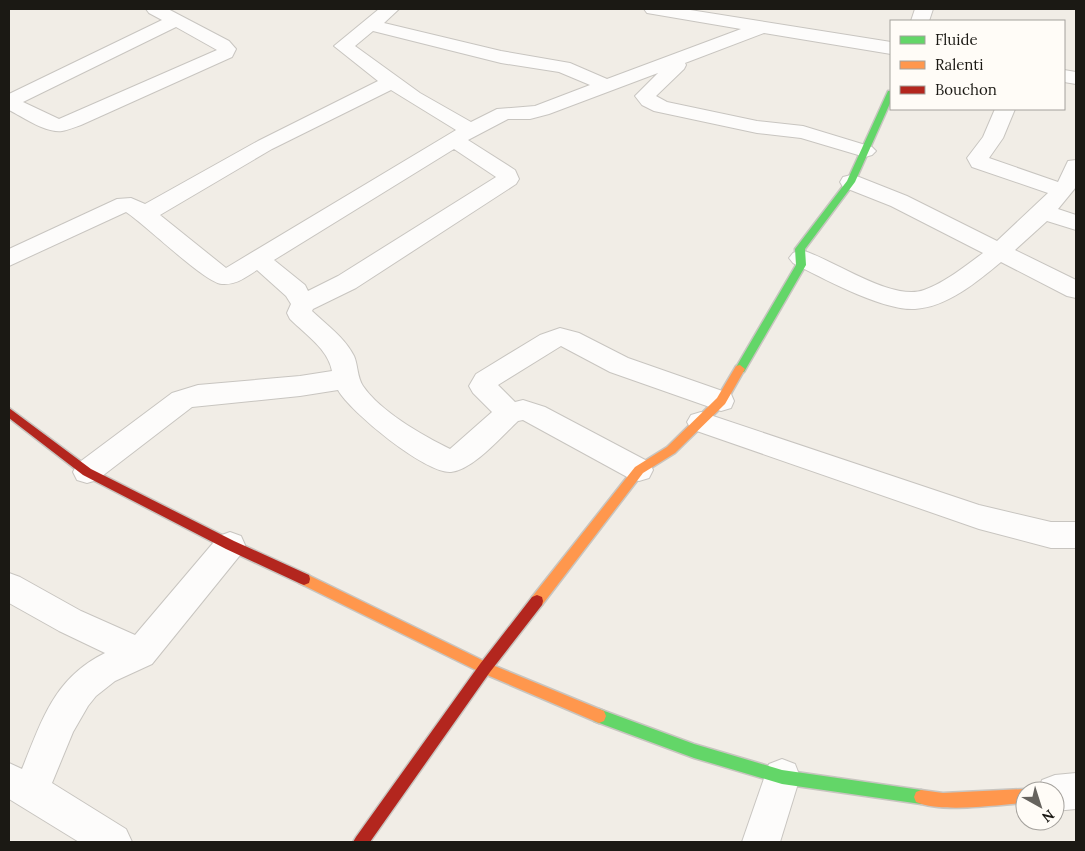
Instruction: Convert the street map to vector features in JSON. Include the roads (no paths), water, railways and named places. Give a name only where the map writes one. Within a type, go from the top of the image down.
[{"type":"street","points":[[9,102],[60,125],[74,121],[225,53],[227,49],[222,45],[155,9]]},
{"type":"street","points":[[390,9],[343,46],[463,135],[507,175],[508,179],[347,282],[303,304],[299,313],[341,355],[345,379],[360,401],[384,421],[437,456],[450,461],[466,453],[510,413],[523,410],[534,414],[639,470]]},
{"type":"street","points":[[653,9],[890,48]]},
{"type":"street","points":[[9,102],[176,21]]},
{"type":"street","points":[[370,25],[501,57],[563,67],[604,85]]},
{"type":"street","points":[[9,258],[125,204],[131,205],[145,214],[220,276],[230,276],[374,187],[504,113],[530,113],[542,110],[764,26]]},
{"type":"street","points":[[686,56],[645,96],[649,101],[661,107],[738,124],[803,132],[865,151]]},
{"type":"street","points":[[145,214],[265,146],[392,82]]},
{"type":"street","points":[[361,842],[485,668],[639,470],[671,450],[721,401],[801,264],[800,249],[851,182],[890,95]]},
{"type":"street","points":[[1005,110],[993,138],[978,158],[980,162],[1063,191]]},
{"type":"street","points":[[801,258],[884,295],[914,301],[932,298],[999,253],[1044,212],[1063,191],[1076,166]]},
{"type":"street","points":[[851,182],[899,201],[999,253],[1076,290]]},
{"type":"street","points":[[1044,212],[1076,223]]},
{"type":"street","points":[[259,259],[296,291],[303,304]]},
{"type":"street","points":[[510,413],[482,386],[485,381],[560,337],[570,339],[618,365],[721,401]]},
{"type":"street","points":[[87,472],[182,400],[198,395],[300,386],[345,379]]},
{"type":"street","points":[[9,412],[87,472],[230,545],[335,593],[485,668],[624,727],[694,752],[782,777],[943,800],[1015,796]]},
{"type":"street","points":[[701,422],[979,517],[1051,535],[1076,535]]},
{"type":"street","points":[[113,842],[20,786],[83,686],[115,664],[140,653],[230,545]]},
{"type":"street","points":[[9,587],[70,621],[140,653]]},
{"type":"street","points":[[761,842],[782,777]]}]
